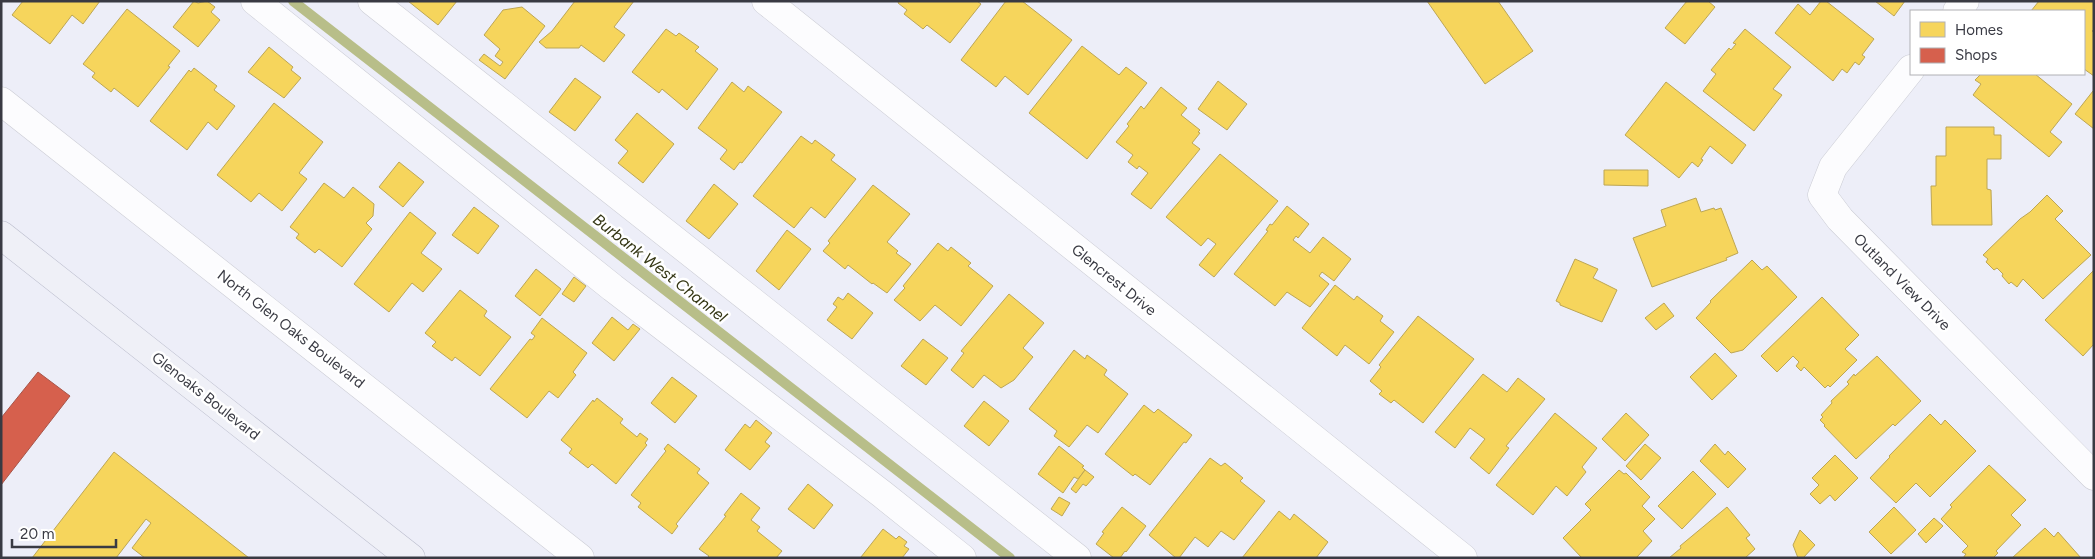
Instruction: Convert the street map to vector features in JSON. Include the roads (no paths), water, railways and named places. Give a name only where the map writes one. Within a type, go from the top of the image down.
[{"type":"main road","name":"Glenoaks Boulevard","points":[[1,235],[412,558]]},
{"type":"street","points":[[255,1],[613,288],[874,488],[962,558]]},
{"type":"street","points":[[372,1],[1078,558]]},
{"type":"street","name":"Glencrest Drive","points":[[766,1],[1463,558]]},
{"type":"street","name":"Outland View Drive","points":[[1910,70],[1833,167],[1822,195],[1840,219],[2094,476]]},
{"type":"street","name":"North Glen Oaks Boulevard","points":[[1,101],[580,558]]},
{"type":"waterway","name":"Burbank West Channel","points":[[293,1],[1010,558]]}]
